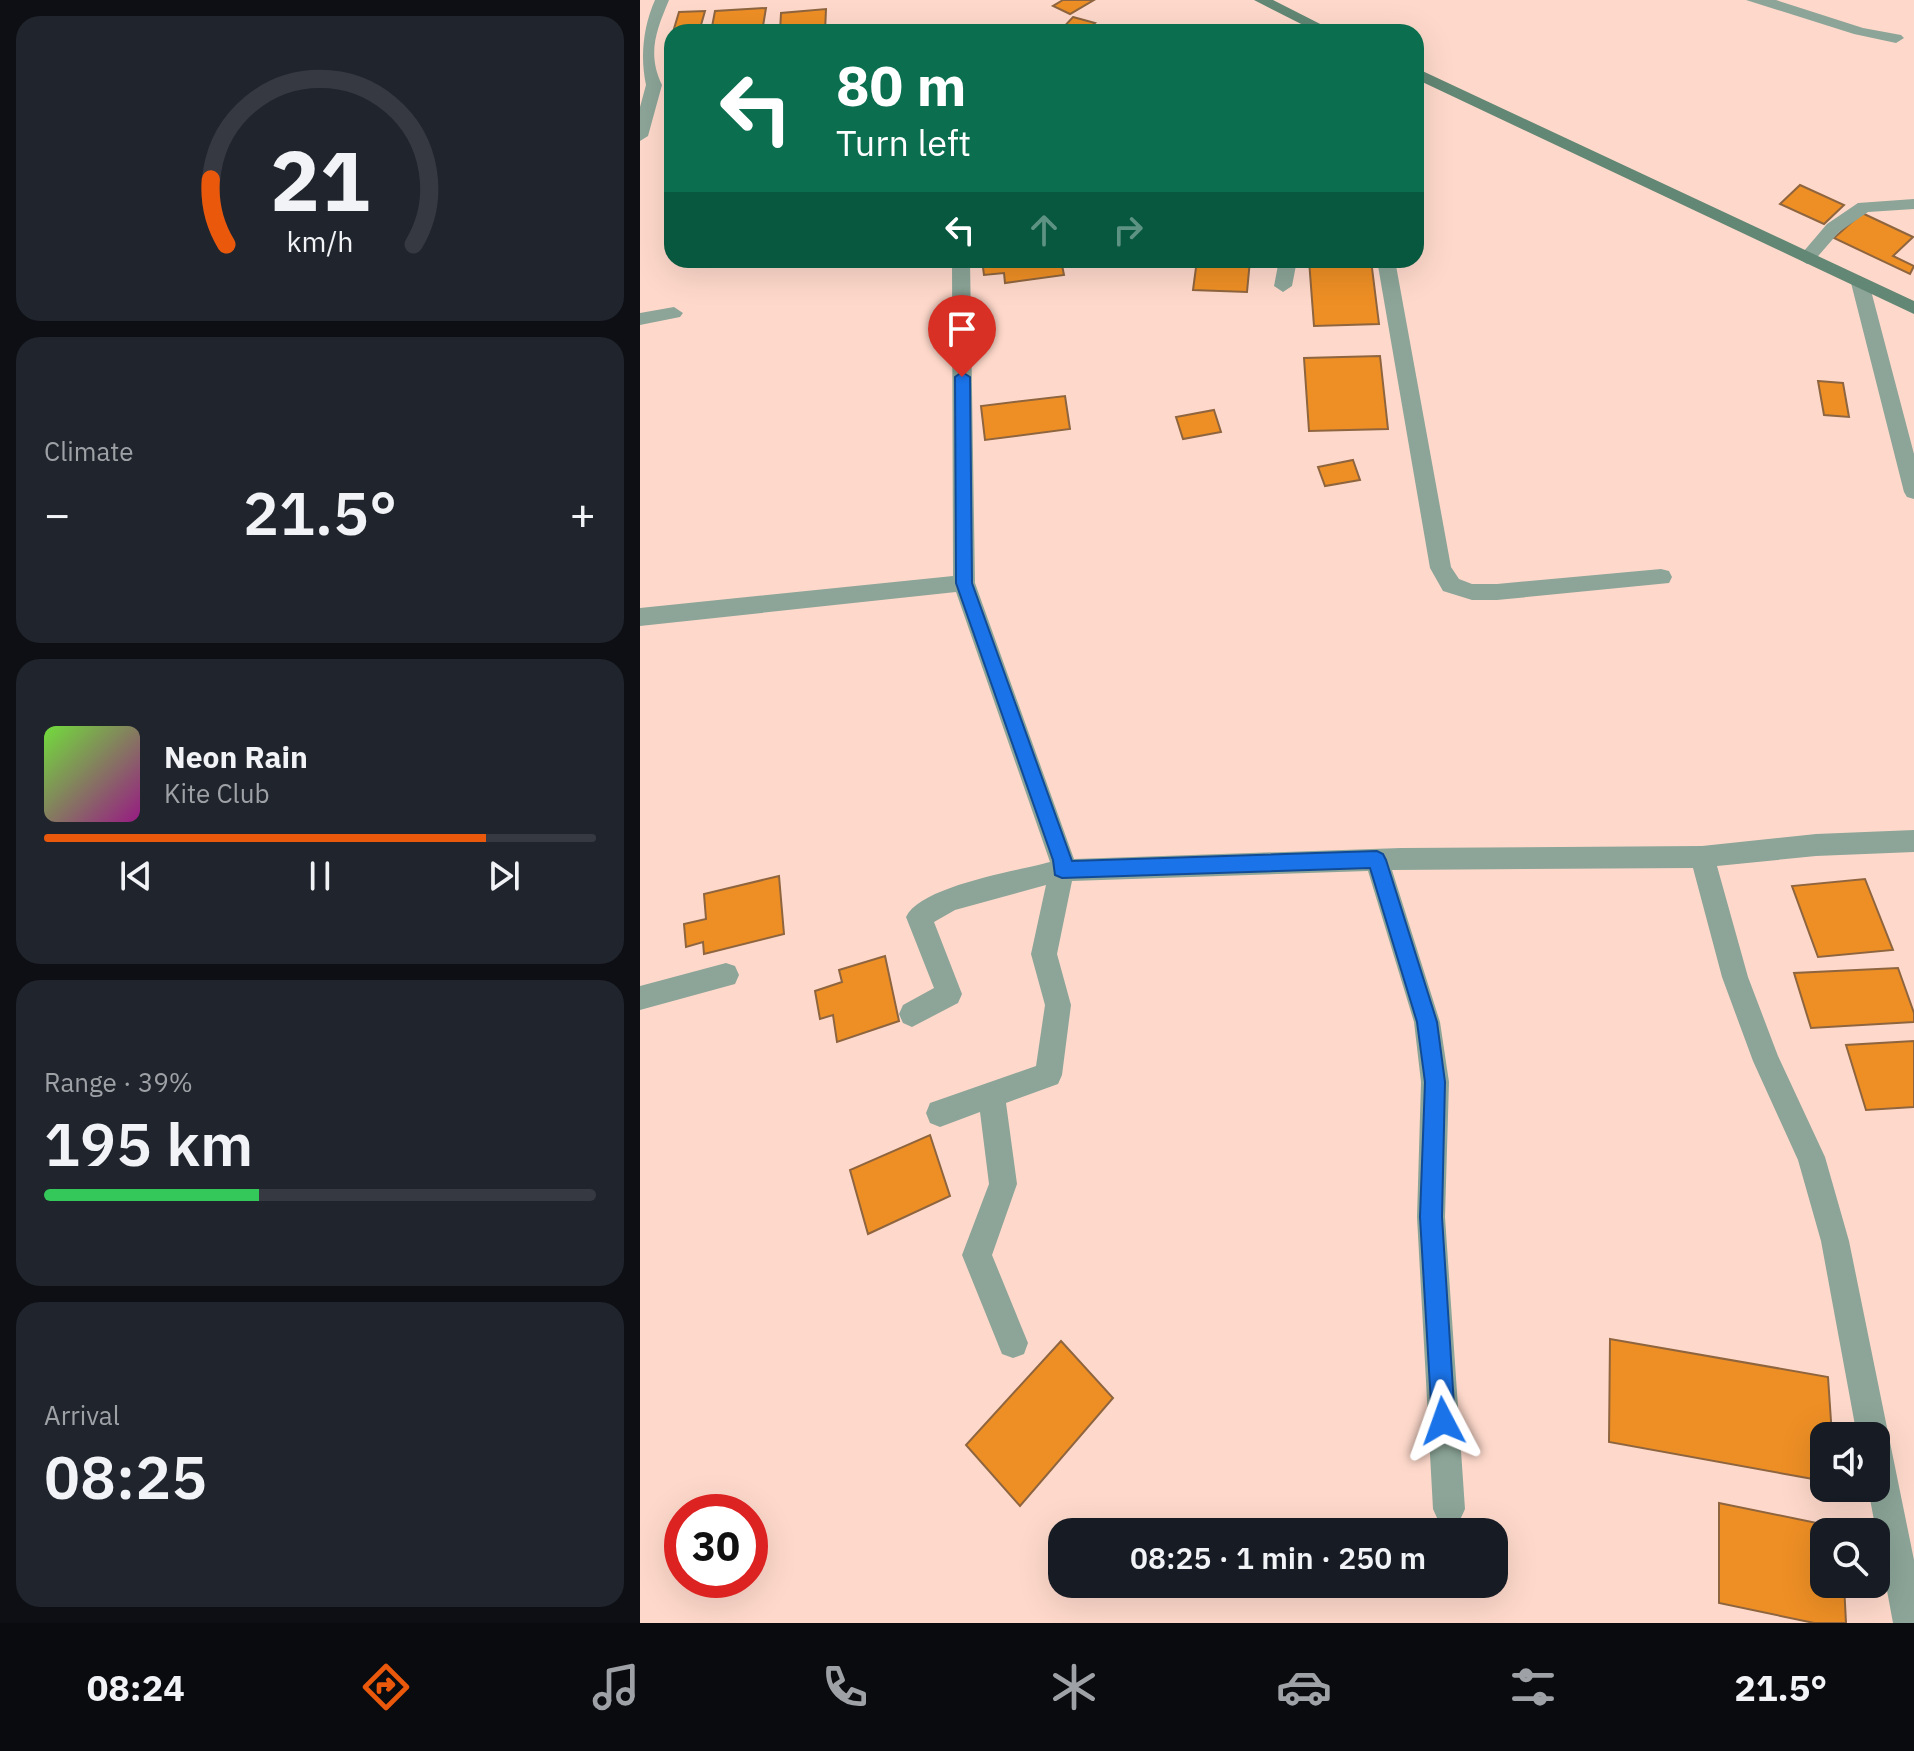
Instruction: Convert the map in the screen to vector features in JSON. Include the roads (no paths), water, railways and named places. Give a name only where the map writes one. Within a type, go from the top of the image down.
[{"type":"street","points":[[640,136],[654,85],[643,67],[652,23],[662,0]]},
{"type":"street","points":[[1261,0],[1312,24]]},
{"type":"street","points":[[1753,0],[1784,4],[1868,36],[1896,38]]},
{"type":"street","points":[[1424,77],[1914,308]]},
{"type":"street","points":[[1807,258],[1833,228],[1864,207],[1914,204]]},
{"type":"street","points":[[940,1113],[1048,1075],[1058,1005],[1044,954],[1062,870],[1062,860],[964,583],[961,268]]},
{"type":"street","points":[[1283,286],[1286,268]]},
{"type":"street","points":[[1387,268],[1441,568],[1451,585],[1472,592],[1497,592],[1661,577]]},
{"type":"street","points":[[1860,283],[1914,492]]},
{"type":"street","points":[[640,319],[674,313]]},
{"type":"street","points":[[640,617],[964,583]]},
{"type":"street","points":[[912,1014],[949,994],[919,917],[949,900],[1062,870],[1377,860],[1702,857],[1816,845],[1914,841]]},
{"type":"street","points":[[1702,857],[1735,977],[1766,1061],[1811,1157],[1835,1241],[1870,1422]]},
{"type":"street","points":[[1377,860],[1427,1022],[1435,1082],[1431,1217],[1449,1509]]},
{"type":"street","points":[[640,998],[726,975]]},
{"type":"street","points":[[992,1097],[1003,1184],[977,1255],[1013,1343]]},
{"type":"street","points":[[1886,1502],[1910,1623]]}]
